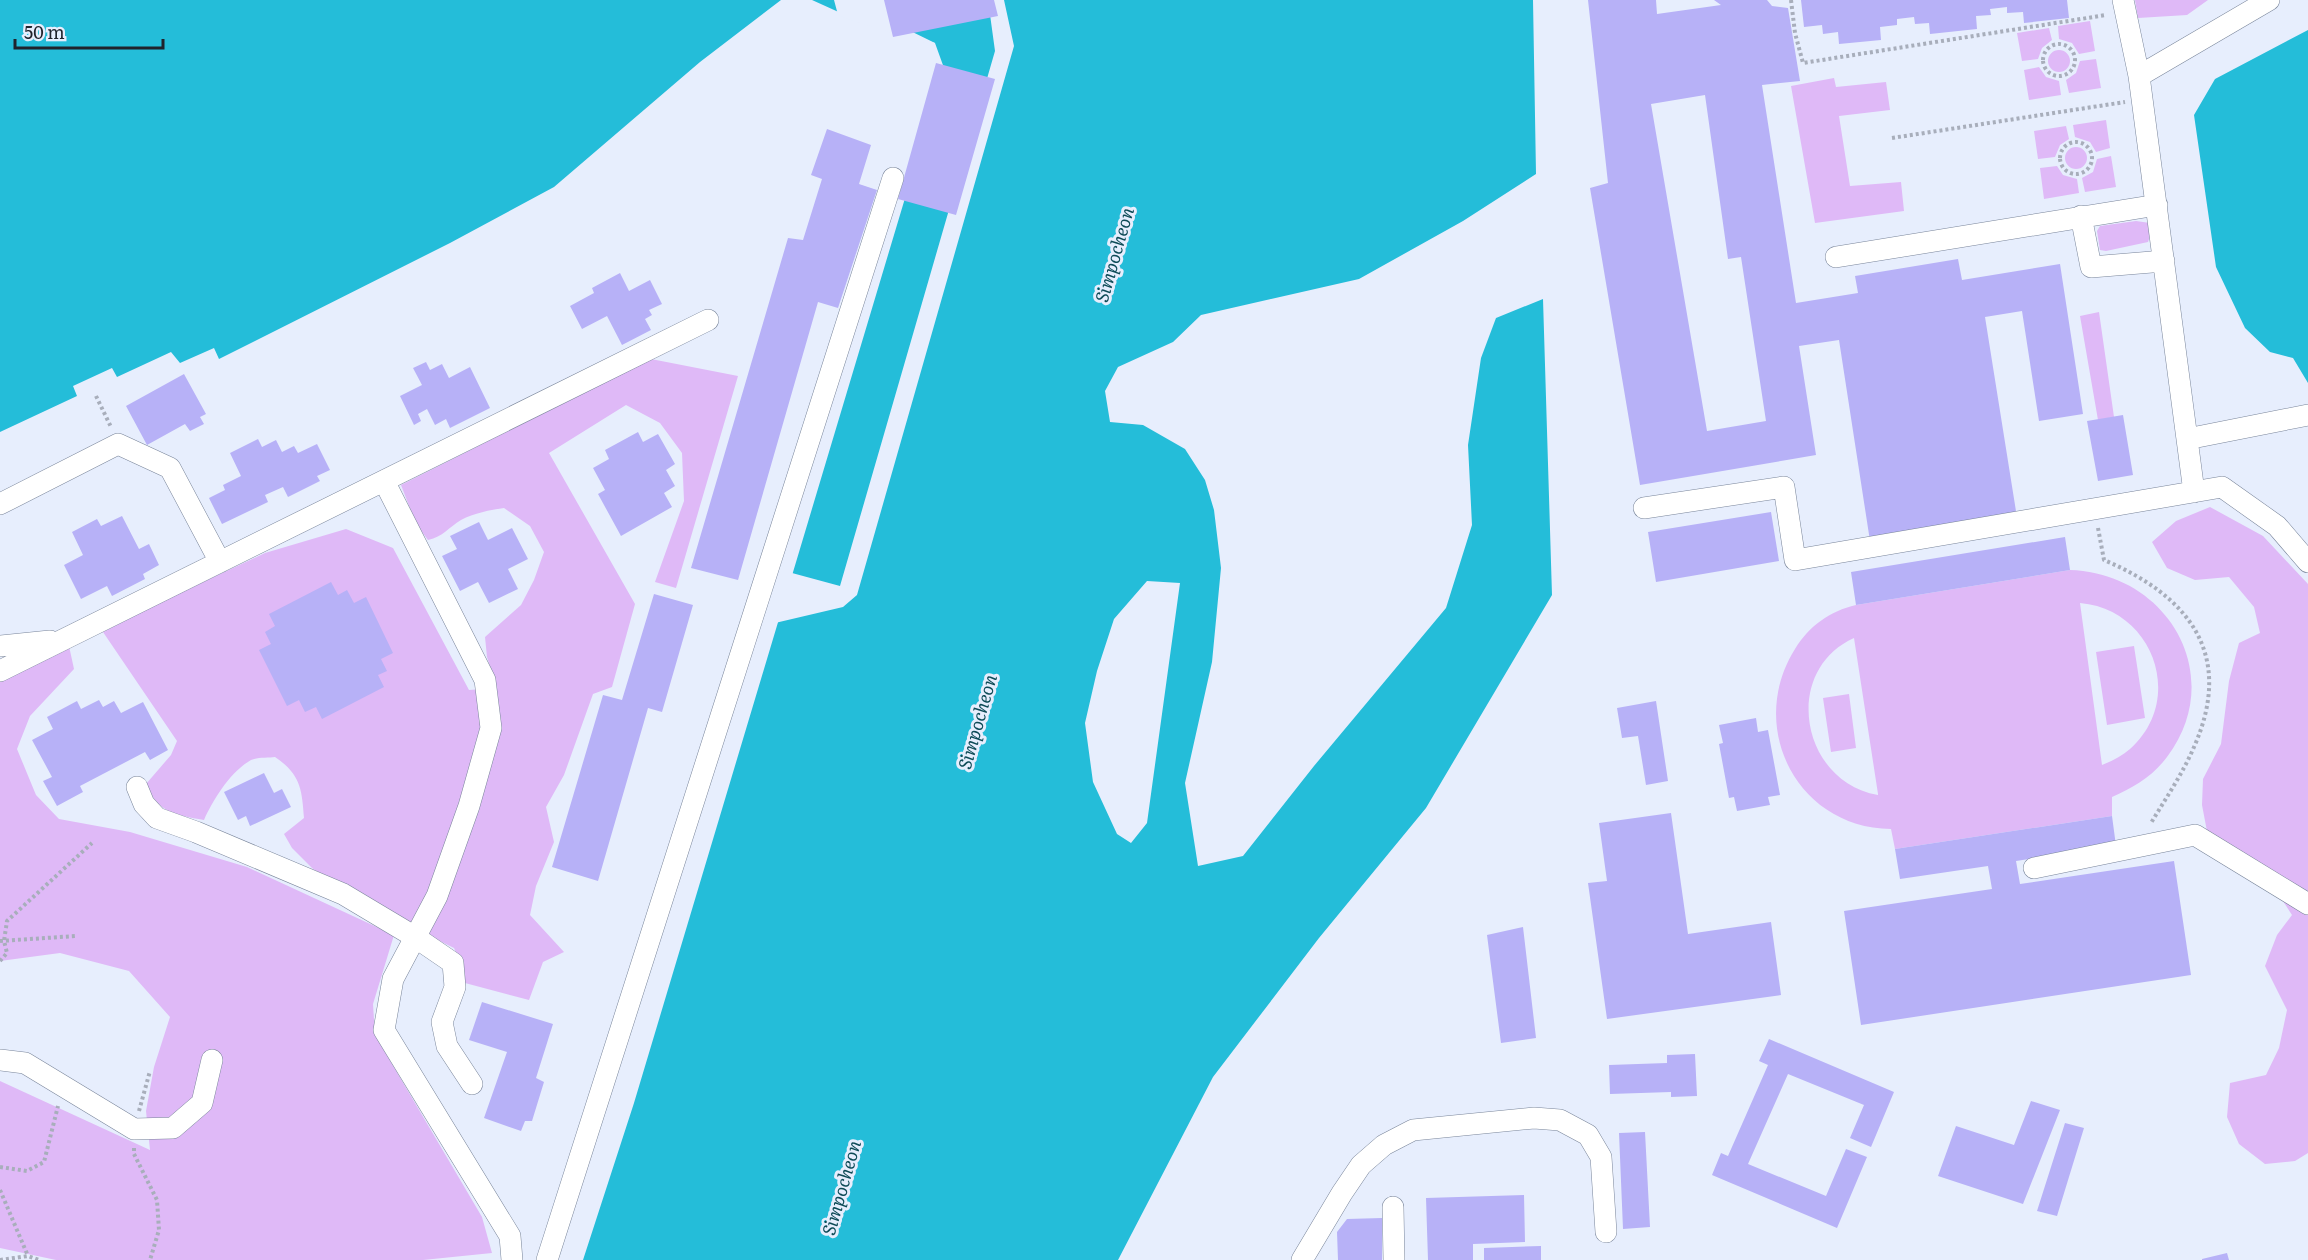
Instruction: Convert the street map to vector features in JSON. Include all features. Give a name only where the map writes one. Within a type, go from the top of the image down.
[{"type":"street","points":[[2139,75],[2269,0]]},
{"type":"street","points":[[2124,6],[2139,75],[2194,492]]},
{"type":"street","points":[[547,1260],[893,178]]},
{"type":"street","points":[[1836,257],[2157,205]]},
{"type":"street","points":[[2081,216],[2091,267],[2164,261]]},
{"type":"street","points":[[0,671],[708,320]]},
{"type":"street","points":[[2187,439],[2308,415]]},
{"type":"street","points":[[0,504],[118,444],[170,468],[220,562]]},
{"type":"street","points":[[384,481],[485,680],[490,728],[469,806],[437,896],[393,979],[384,1030],[510,1236],[513,1260]]},
{"type":"street","points":[[1644,508],[1784,487],[1794,560],[2222,487],[2277,526],[2308,562]]},
{"type":"street","points":[[0,646],[63,640]]},
{"type":"street","points":[[137,787],[144,804],[157,818],[343,894],[415,937],[453,963],[455,987],[442,1022],[447,1046],[472,1084]]},
{"type":"street","points":[[2034,868],[2195,835],[2308,904]]},
{"type":"street","points":[[0,1060],[25,1063],[134,1129],[173,1128],[202,1103],[212,1060]]},
{"type":"street","points":[[1302,1260],[1361,1166],[1384,1145],[1413,1130],[1534,1118],[1560,1120],[1588,1135],[1602,1157],[1606,1232]]},
{"type":"street","points":[[1393,1207],[1395,1260]]},
{"type":"path","points":[[1791,0],[1795,33],[1803,63],[2124,6]]},
{"type":"path","points":[[2064,45],[2074,55],[2074,66],[2067,74],[2056,76],[2049,73],[2045,67],[2044,56],[2053,46],[2064,45]]},
{"type":"path","points":[[1892,138],[2115,105]]},
{"type":"path","points":[[2075,142],[2082,144],[2090,152],[2092,159],[2090,166],[2082,173],[2071,173],[2062,167],[2061,153],[2068,145],[2075,142]]},
{"type":"path","points":[[96,396],[118,444]]},
{"type":"path","points":[[2094,509],[2104,560],[2129,571],[2157,588],[2180,608],[2198,632],[2205,652],[2209,686],[2205,717],[2194,747],[2137,847]]},
{"type":"path","points":[[0,961],[7,953],[2,941],[7,921],[92,843]]},
{"type":"path","points":[[2,941],[76,936]]},
{"type":"path","points":[[150,1071],[134,1129],[134,1154],[157,1200],[159,1230],[150,1260]]},
{"type":"path","points":[[0,1167],[27,1171],[44,1162],[55,1114],[66,1088]]},
{"type":"path","points":[[0,1190],[28,1256]]},
{"type":"path","points":[[0,1260],[28,1256],[39,1260]]},
{"type":"shaded area","points":[[2135,0],[2208,0],[2187,15],[2138,18]]},
{"type":"shaded area","points":[[2090,21],[2095,51],[2079,54],[2072,43],[2059,39],[2058,26]]},
{"type":"shaded area","points":[[2049,28],[2052,40],[2042,48],[2038,59],[2022,61],[2017,33]]},
{"type":"shaded area","points":[[2059,50],[2067,53],[2070,61],[2067,69],[2059,72],[2051,69],[2048,61],[2051,53]]},
{"type":"shaded area","points":[[2096,59],[2101,88],[2069,93],[2066,80],[2076,73],[2080,61]]},
{"type":"shaded area","points":[[2039,67],[2046,77],[2059,81],[2061,95],[2029,100],[2024,70]]},
{"type":"shaded area","points":[[1834,78],[1836,87],[1886,82],[1890,110],[1839,116],[1850,186],[1901,182],[1904,211],[1815,223],[1791,86]]},
{"type":"shaded area","points":[[2106,120],[2110,148],[2096,152],[2090,142],[2075,137],[2073,125]]},
{"type":"shaded area","points":[[2066,126],[2069,139],[2060,145],[2055,157],[2038,159],[2034,131]]},
{"type":"shaded area","points":[[2076,147],[2084,150],[2087,158],[2084,166],[2076,169],[2068,166],[2065,158],[2068,150]]},
{"type":"shaded area","points":[[2111,156],[2116,187],[2085,192],[2082,178],[2093,172],[2097,159]]},
{"type":"shaded area","points":[[2057,166],[2063,175],[2077,179],[2079,193],[2044,199],[2040,168]]},
{"type":"shaded area","points":[[2136,221],[2150,223],[2151,233],[2148,242],[2106,251],[2100,250],[2097,231],[2100,226]]},
{"type":"shaded area","points":[[2099,312],[2114,417],[2098,420],[2080,316]]},
{"type":"shaded area","points":[[651,359],[738,376],[676,588],[655,582],[684,501],[682,453],[660,423],[626,405],[549,453],[635,604],[612,687],[593,694],[564,775],[546,807],[554,842],[536,886],[530,915],[564,952],[543,962],[529,1000],[465,983],[460,961],[454,948],[413,928],[313,869],[292,848],[284,834],[304,818],[302,798],[295,776],[275,757],[253,759],[243,765],[217,795],[204,820],[176,814],[156,801],[146,784],[171,755],[177,741],[103,632],[265,553],[346,529],[393,548],[469,690],[497,688],[487,657],[485,637],[521,605],[534,580],[544,552],[530,526],[504,508],[466,518],[442,534],[428,540],[416,524],[401,485]]},
{"type":"shaded area","points":[[2210,507],[2263,536],[2308,584],[2308,1153],[2295,1161],[2265,1164],[2239,1144],[2227,1117],[2230,1083],[2266,1075],[2279,1048],[2287,1010],[2265,966],[2277,935],[2292,915],[2266,875],[2210,847],[2202,805],[2203,779],[2221,744],[2229,681],[2239,643],[2260,633],[2254,607],[2229,577],[2195,580],[2167,568],[2152,542],[2176,521]]},
{"type":"shaded area","points":[[2070,570],[2105,576],[2135,589],[2160,609],[2178,634],[2189,663],[2191,694],[2184,726],[2167,757],[2149,776],[2112,797],[2112,816],[1895,849],[1891,829],[1858,824],[1829,811],[1806,792],[1789,768],[1779,740],[1776,710],[1781,679],[1795,649],[1807,633],[1829,615],[1856,605]],"holes":[[[2080,603],[2105,609],[2126,621],[2143,639],[2153,660],[2158,682],[2156,706],[2147,729],[2127,752],[2102,765]],[[1854,638],[1878,794],[1878,795],[1852,786],[1832,770],[1817,748],[1810,724],[1809,699],[1816,675],[1831,654]]]},
{"type":"shaded area","points":[[69,646],[74,669],[30,716],[17,749],[36,795],[59,819],[130,832],[247,867],[394,935],[373,1004],[375,1035],[482,1217],[492,1253],[423,1260],[56,1260],[0,1248],[0,1081],[150,1150],[146,1111],[154,1067],[170,1017],[129,971],[60,953],[0,961],[0,682]]},
{"type":"shaded area","points":[[2134,646],[2145,718],[2107,725],[2096,652]]},
{"type":"shaded area","points":[[1849,694],[1856,748],[1831,752],[1823,698]]},
{"type":"water","points":[[0,0],[781,0],[700,62],[554,187],[450,243],[219,359],[214,348],[180,363],[171,352],[117,377],[112,368],[73,386],[77,396],[0,432]]},
{"type":"water","name":"Simpocheon","points":[[812,0],[1533,0],[1536,174],[1463,221],[1359,279],[1201,315],[1173,342],[1118,367],[1105,391],[1110,422],[1143,425],[1185,449],[1205,480],[1214,510],[1221,568],[1212,662],[1185,783],[1198,866],[1243,856],[1314,766],[1446,608],[1472,525],[1468,445],[1481,358],[1496,318],[1543,299],[1552,595],[1426,808],[1319,938],[1213,1077],[1118,1260],[583,1260],[634,1103],[944,68],[935,43],[854,19]],"holes":[[[1147,581],[1180,583],[1147,823],[1131,843],[1117,834],[1093,782],[1085,723],[1097,671],[1114,619]]]},
{"type":"water","points":[[2308,30],[2308,383],[2293,358],[2270,352],[2245,328],[2216,267],[2194,115],[2215,79]]},
{"type":"pier","points":[[834,0],[887,0],[892,22],[935,43],[929,44],[838,15]]},
{"type":"pier","points":[[988,0],[1004,0],[1014,46],[857,595],[843,607],[775,623],[792,573],[840,586],[995,51]]},
{"type":"building","points":[[884,0],[994,0],[998,16],[893,37]]},
{"type":"building","points":[[1588,0],[1656,0],[1657,14],[1721,5],[1714,0],[1767,0],[1772,6],[1788,8],[1800,81],[1762,85],[1796,303],[1858,293],[1855,276],[1958,259],[1962,280],[2060,264],[2083,414],[2039,421],[2022,311],[1985,317],[2019,530],[1872,554],[1839,340],[1799,346],[1816,455],[1640,485],[1590,188],[1608,183]],"holes":[[[1705,95],[1728,259],[1741,257],[1766,421],[1707,431],[1651,104]]]},
{"type":"building","points":[[1801,0],[2067,0],[2069,18],[2024,23],[2023,12],[2007,13],[2007,7],[1990,9],[1991,15],[1976,16],[1977,29],[1930,34],[1929,23],[1915,24],[1914,17],[1897,19],[1897,25],[1880,27],[1881,40],[1839,44],[1838,32],[1823,34],[1822,25],[1804,27]]},
{"type":"building","points":[[936,63],[995,79],[956,215],[898,199]]},
{"type":"building","points":[[827,129],[871,145],[859,184],[877,190],[838,308],[818,302],[738,580],[691,568],[788,238],[803,240],[822,179],[811,175]]},
{"type":"building","points":[[620,273],[629,291],[650,280],[662,304],[649,310],[652,315],[645,319],[651,330],[622,345],[607,316],[582,329],[570,306],[594,293],[592,288]]},
{"type":"building","points":[[426,362],[430,370],[442,364],[449,378],[470,367],[490,408],[450,428],[446,419],[435,425],[427,409],[418,414],[421,421],[414,425],[400,396],[422,385],[413,368]]},
{"type":"building","points":[[184,374],[206,414],[200,417],[204,424],[190,431],[185,424],[147,445],[126,406]]},
{"type":"building","points":[[2123,415],[2133,475],[2098,481],[2087,421]]},
{"type":"building","points":[[638,432],[643,442],[658,434],[675,464],[666,470],[675,486],[664,493],[672,507],[621,536],[598,494],[605,490],[593,468],[609,459],[605,450]]},
{"type":"building","points":[[258,439],[262,447],[276,440],[282,452],[294,446],[298,453],[317,444],[330,470],[317,476],[320,481],[288,497],[283,487],[265,495],[268,502],[222,524],[209,498],[225,490],[223,485],[241,476],[230,453]]},
{"type":"building","points":[[1771,512],[1779,561],[1656,582],[1648,532]]},
{"type":"building","points":[[122,516],[139,549],[149,544],[159,565],[143,574],[145,579],[112,596],[107,586],[81,599],[64,565],[83,555],[72,532],[97,519],[101,526]]},
{"type":"building","points":[[479,522],[488,540],[512,528],[528,559],[508,569],[518,589],[489,603],[478,582],[460,591],[442,556],[457,549],[450,536]]},
{"type":"building","points":[[2065,537],[2070,570],[1856,605],[1851,572]]},
{"type":"building","points":[[331,582],[338,595],[347,590],[354,603],[366,597],[393,653],[381,659],[387,671],[378,675],[384,687],[322,719],[316,707],[305,712],[299,700],[287,706],[259,650],[271,644],[265,632],[275,626],[269,614]]},
{"type":"building","points":[[654,594],[693,605],[662,712],[648,708],[598,881],[552,867],[603,695],[622,700]]},
{"type":"building","points":[[99,700],[103,707],[114,701],[121,713],[143,702],[168,750],[150,760],[145,752],[80,786],[83,792],[57,806],[43,781],[52,777],[32,740],[53,729],[47,717],[77,701],[81,709]]},
{"type":"building","points":[[1656,701],[1668,781],[1646,785],[1638,736],[1622,738],[1617,708]]},
{"type":"building","points":[[1756,718],[1758,732],[1768,730],[1780,795],[1768,797],[1770,805],[1737,811],[1734,797],[1729,798],[1719,744],[1723,743],[1719,725]]},
{"type":"building","points":[[264,773],[274,793],[282,789],[291,807],[250,826],[246,816],[238,820],[224,792]]},
{"type":"building","points":[[1671,813],[1688,934],[1771,922],[1781,995],[1607,1019],[1588,883],[1607,881],[1599,823]]},
{"type":"building","points":[[2112,816],[2116,846],[2016,861],[2020,884],[2174,861],[2191,975],[1861,1025],[1844,911],[1992,889],[1988,866],[1900,879],[1895,849]]},
{"type":"building","points":[[1523,927],[1536,1038],[1501,1043],[1487,935]]},
{"type":"building","points":[[482,1002],[553,1024],[536,1078],[544,1082],[532,1121],[525,1121],[521,1131],[484,1118],[507,1052],[469,1040]]},
{"type":"building","points":[[1769,1039],[1894,1092],[1871,1147],[1850,1138],[1864,1105],[1788,1074],[1748,1164],[1826,1196],[1846,1149],[1867,1157],[1837,1228],[1712,1175],[1721,1153],[1728,1156],[1768,1065],[1759,1061]]},
{"type":"building","points":[[1695,1054],[1697,1096],[1671,1097],[1671,1092],[1610,1094],[1609,1065],[1667,1063],[1667,1055]]},
{"type":"building","points":[[2031,1101],[2060,1110],[2023,1204],[1938,1176],[1956,1126],[2014,1145]]},
{"type":"building","points":[[2065,1123],[2084,1128],[2057,1216],[2037,1211]]},
{"type":"building","points":[[1645,1132],[1650,1227],[1623,1229],[1619,1133]]},
{"type":"building","points":[[1524,1195],[1525,1242],[1473,1244],[1473,1260],[1428,1260],[1426,1198]]},
{"type":"building","points":[[1382,1218],[1382,1260],[1338,1260],[1337,1232],[1347,1219]]},
{"type":"building","points":[[1541,1246],[1541,1260],[1484,1260],[1484,1248]]},
{"type":"building","points":[[2227,1253],[2229,1260],[2202,1260],[2202,1259]]}]
